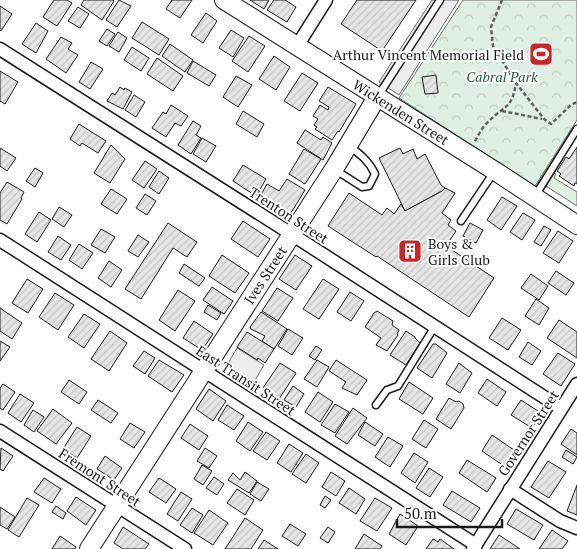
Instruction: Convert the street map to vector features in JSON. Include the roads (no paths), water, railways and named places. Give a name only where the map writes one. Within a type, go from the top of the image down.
[{"type":"street","name":"Wickenden Street","points":[[224,0],[577,225]]},
{"type":"street","points":[[297,46],[326,0]]},
{"type":"street","name":"Trenton Street","points":[[0,49],[292,234],[561,408]]},
{"type":"street","name":"Ives Street","points":[[89,549],[292,234],[377,97]]},
{"type":"street","name":"East Transit Street","points":[[0,240],[474,547]]},
{"type":"street","name":"Governor Street","points":[[474,547],[577,384]]},
{"type":"street","name":"Fremont Street","points":[[0,431],[185,549]]},
{"type":"street","points":[[510,489],[560,520],[577,528]]},
{"type":"lane","name":"Ives Street","points":[[377,97],[440,0]]},
{"type":"lane","points":[[535,197],[577,129]]},
{"type":"lane","points":[[334,168],[362,187],[369,186],[373,180],[375,174],[372,167],[362,155],[348,145]]},
{"type":"lane","points":[[460,221],[494,171]]},
{"type":"lane","points":[[376,405],[387,390],[398,386],[435,326]]},
{"type":"place","name":"Arthur Vincent Memorial Field","points":[[541,54]]},
{"type":"place","name":"Boys & Girls Club","points":[[410,251]]},
{"type":"park label","name":"Cabral Park","points":[[502,76]]}]
